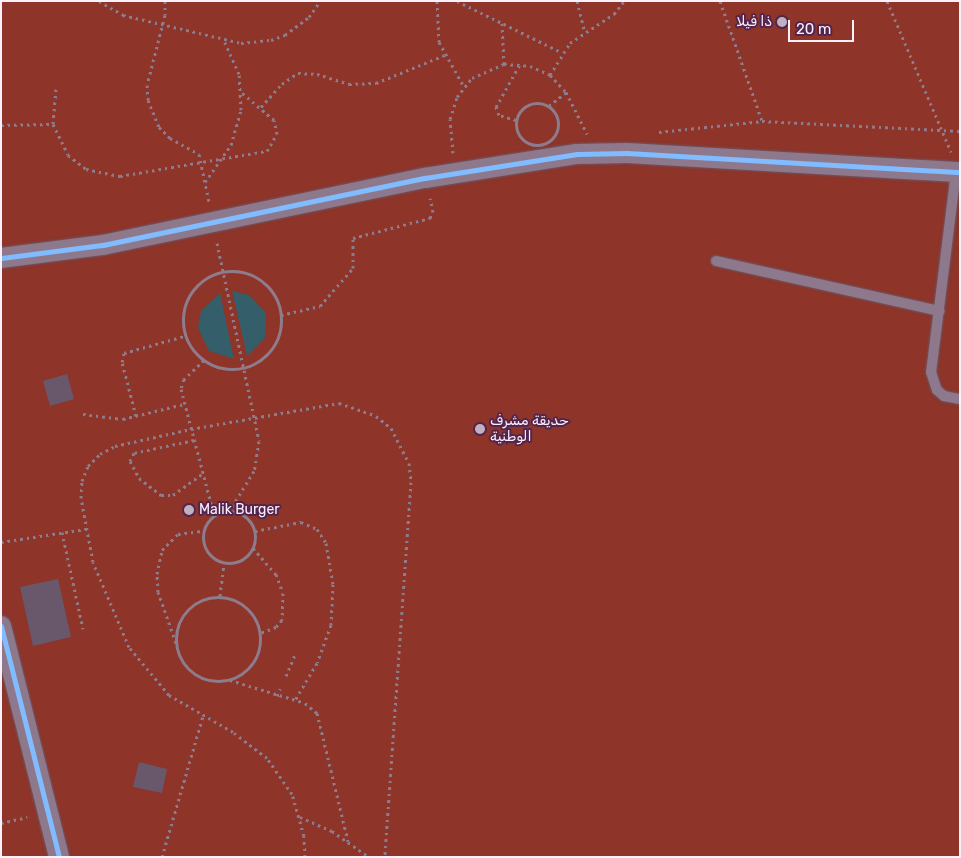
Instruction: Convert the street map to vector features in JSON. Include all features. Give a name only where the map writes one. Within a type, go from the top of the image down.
[{"type":"street","points":[[1,258],[103,245],[456,172],[596,153],[958,172]]},
{"type":"street","points":[[1,626],[59,857]]},
{"type":"lane","points":[[958,172],[939,311],[932,382],[944,396],[960,399]]},
{"type":"lane","points":[[716,261],[939,311]]},
{"type":"path","points":[[99,1],[123,15],[224,41],[256,43],[285,35],[309,17],[320,1]]},
{"type":"path","points":[[166,1],[163,25],[147,85],[148,100],[159,127],[176,142],[198,152],[242,369],[259,441],[257,462],[250,481],[230,510]]},
{"type":"path","points":[[437,1],[438,35],[445,55],[464,87]]},
{"type":"path","points":[[457,1],[561,52]]},
{"type":"path","points":[[577,1],[586,32]]},
{"type":"path","points":[[550,75],[561,52],[586,32],[614,14],[624,1]]},
{"type":"path","points":[[720,1],[762,122]]},
{"type":"path","points":[[887,1],[944,132],[958,172]]},
{"type":"path","points":[[502,23],[504,64]]},
{"type":"path","points":[[205,182],[222,160],[238,128],[241,92],[233,57],[224,41]]},
{"type":"path","points":[[260,107],[282,84],[298,74],[317,74],[349,84],[376,83],[445,55]]},
{"type":"path","points":[[456,172],[450,119],[464,87],[482,71],[504,64],[520,64],[550,75],[566,92],[596,153]]},
{"type":"path","points":[[516,120],[498,114],[496,107],[520,64]]},
{"type":"path","points":[[56,89],[53,124],[68,155],[97,173],[120,176],[260,154],[272,146],[276,127],[270,115],[241,92]]},
{"type":"path","points":[[549,106],[566,92]]},
{"type":"path","points":[[533,103],[549,106],[558,120],[558,128],[555,136],[541,145],[533,145],[520,136],[516,120],[525,106],[533,103]]},
{"type":"path","points":[[657,132],[762,122],[944,132],[960,131]]},
{"type":"path","points":[[1,125],[53,124]]},
{"type":"path","points":[[586,132],[595,132]]},
{"type":"path","points":[[281,315],[324,303],[353,268],[352,238],[430,218],[433,209],[424,178]]},
{"type":"path","points":[[223,272],[243,273],[261,281],[271,290],[281,315],[280,330],[267,355],[242,369],[215,367],[204,360],[185,336],[183,322],[190,295],[204,280],[223,272]]},
{"type":"path","points":[[136,416],[122,362],[124,352],[185,336]]},
{"type":"path","points":[[204,360],[182,384],[184,404],[214,515]]},
{"type":"path","points":[[83,414],[109,420],[136,416],[184,404]]},
{"type":"path","points":[[304,857],[299,816],[292,794],[267,758],[245,740],[169,695],[147,672],[129,647],[100,581],[86,529],[81,498],[82,481],[88,466],[100,454],[115,446],[320,404],[358,407],[376,416],[391,428],[409,463],[411,482],[385,857]]},
{"type":"path","points":[[194,440],[134,453],[132,466],[142,481],[161,495],[173,495],[203,473]]},
{"type":"path","points":[[230,510],[246,516],[255,531],[253,548],[241,560],[224,562],[216,559],[206,547],[204,531],[214,515],[230,510]]},
{"type":"path","points":[[255,531],[301,522],[317,529],[326,543],[333,584],[331,624],[317,663],[294,700]]},
{"type":"path","points":[[1,542],[86,529]]},
{"type":"path","points":[[176,644],[176,631],[187,610],[208,598],[220,597],[234,600],[246,608],[256,619],[260,633],[260,645],[253,662],[241,675],[230,680],[217,682],[194,674],[185,666],[176,644],[158,592],[157,574],[162,550],[178,534],[204,531]]},
{"type":"path","points":[[62,532],[83,629]]},
{"type":"path","points":[[253,548],[276,574],[283,593],[282,620],[276,627],[260,633]]},
{"type":"path","points":[[220,597],[224,562]]},
{"type":"path","points":[[286,676],[295,655]]},
{"type":"path","points":[[230,680],[312,707],[321,721],[348,841]]},
{"type":"path","points":[[277,696],[280,689]]},
{"type":"path","points":[[162,857],[203,716]]},
{"type":"path","points":[[1,822],[48,812]]},
{"type":"path","points":[[299,816],[348,841],[369,857]]},
{"type":"shaded area","name":"حديقة مشرف الوطنية","points":[[1,1],[960,1],[960,857],[1,857]]},
{"type":"water","points":[[232,291],[249,295],[266,313],[265,338],[247,356]]},
{"type":"water","points":[[220,293],[234,359],[209,351],[198,328],[201,311]]},
{"type":"building","points":[[67,374],[74,399],[50,406],[43,381]]},
{"type":"building","points":[[58,579],[71,637],[33,646],[20,587]]},
{"type":"building","points":[[139,762],[167,769],[162,793],[133,787]]},
{"type":"cycle path","points":[[1,258],[103,245],[425,178],[577,154],[627,153],[960,172]]},
{"type":"cycle path","points":[[1,626],[59,857]]},
{"type":"place","name":"ذا فيلا","points":[[782,22]]},
{"type":"place","name":"حديقة مشرف الوطنية","points":[[480,429]]},
{"type":"place","name":"Malik Burger","points":[[189,510]]}]
